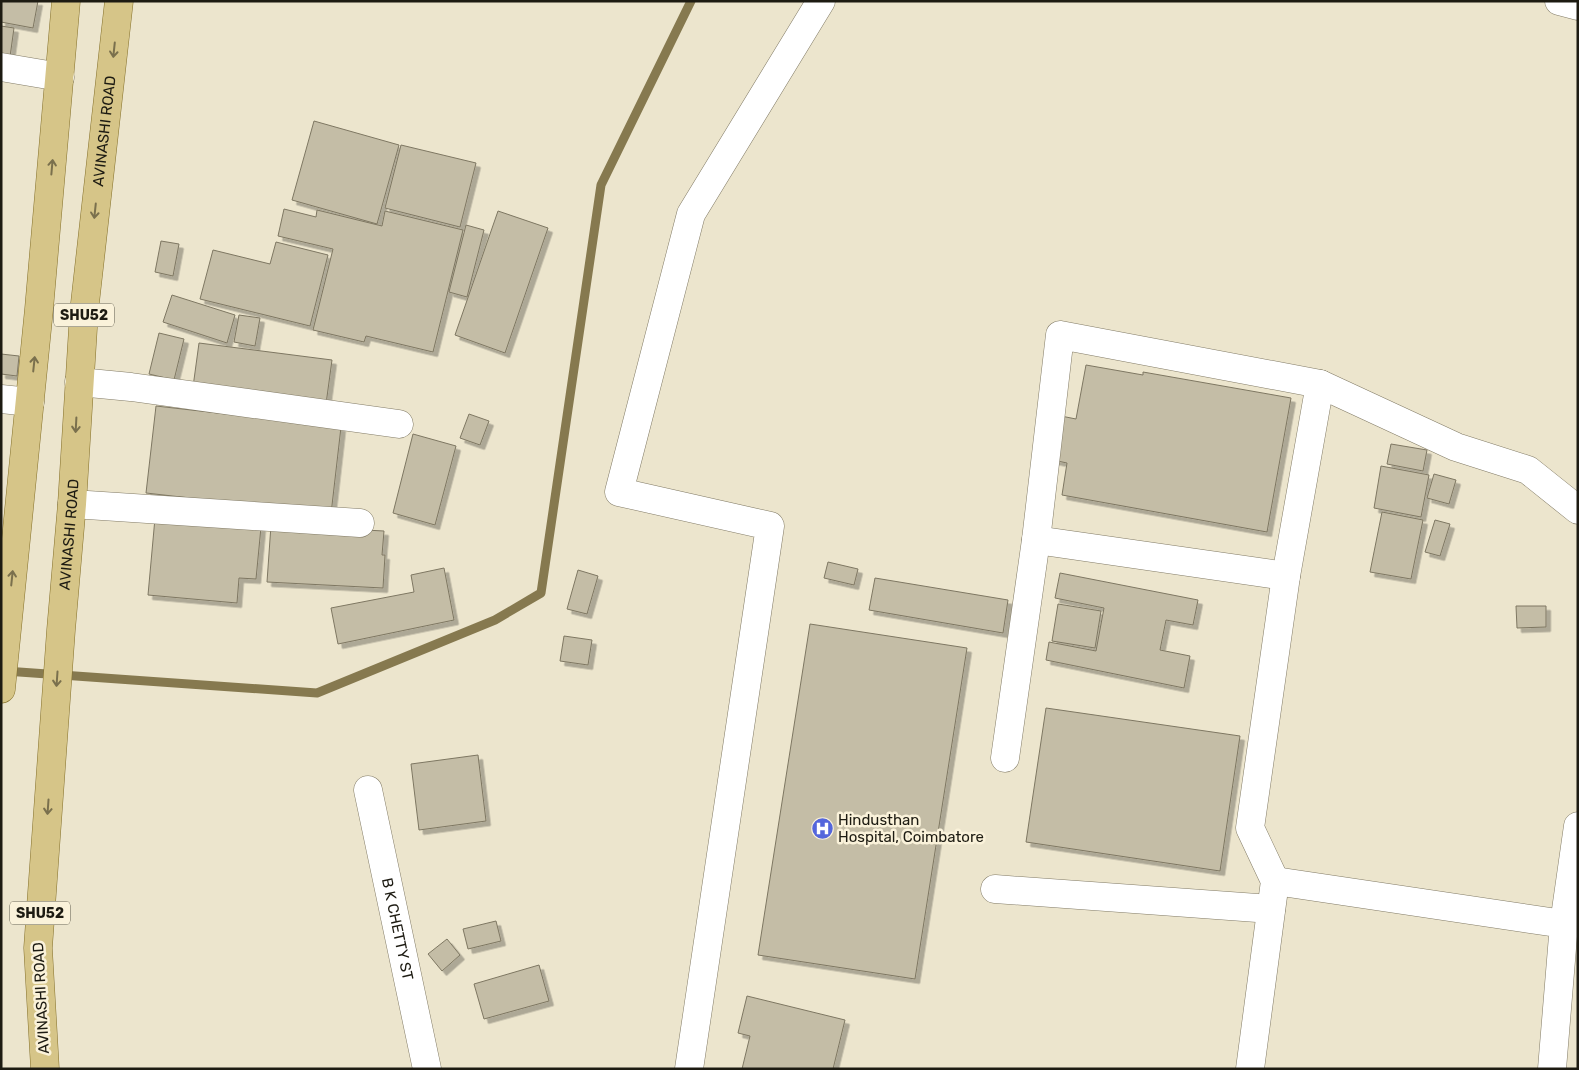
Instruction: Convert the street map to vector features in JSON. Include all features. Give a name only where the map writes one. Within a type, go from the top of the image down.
[{"type":"main road","name":"SHU52","points":[[1,689],[30,402],[66,1]]},
{"type":"main road","name":"AVINASHI ROAD","points":[[45,1069],[38,948],[72,504],[84,312],[119,1]]},
{"type":"street","points":[[689,1069],[770,526],[619,492],[691,214],[821,1]]},
{"type":"street","points":[[1559,1],[1578,6]]},
{"type":"street","points":[[1,67],[60,77]]},
{"type":"street","points":[[1005,758],[1036,540],[1060,335],[1320,384],[1456,447],[1528,470],[1578,510]]},
{"type":"street","points":[[79,382],[131,387],[399,424]]},
{"type":"street","points":[[1250,1069],[1275,881],[1250,828],[1286,576],[1320,384]]},
{"type":"street","points":[[1,399],[30,402]]},
{"type":"street","points":[[72,504],[360,524]]},
{"type":"street","points":[[1036,540],[1286,576]]},
{"type":"street","name":"B K CHETTY ST","points":[[368,790],[427,1069]]},
{"type":"street","points":[[1552,1069],[1564,924],[1578,826]]},
{"type":"street","points":[[1275,881],[1564,924]]},
{"type":"street","points":[[995,889],[1271,909]]},
{"type":"building","points":[[1,1],[38,1],[33,28],[1,22]]},
{"type":"building","points":[[1,26],[14,28],[9,64],[1,63]]},
{"type":"building","points":[[314,121],[399,145],[377,224],[292,200]]},
{"type":"building","points":[[401,145],[476,163],[460,227],[385,208]]},
{"type":"building","points":[[284,209],[316,217],[317,210],[382,226],[385,211],[463,230],[433,352],[366,336],[364,342],[313,330],[333,249],[278,236]]},
{"type":"building","points":[[498,211],[548,228],[505,353],[455,335]]},
{"type":"building","points":[[466,225],[484,230],[467,297],[449,292]]},
{"type":"building","points":[[161,241],[179,244],[173,276],[155,272]]},
{"type":"building","points":[[276,242],[328,255],[310,326],[200,299],[213,250],[270,264]]},
{"type":"building","points":[[172,295],[235,315],[227,343],[163,322]]},
{"type":"building","points":[[239,315],[260,318],[255,346],[234,342]]},
{"type":"building","points":[[159,333],[184,339],[174,380],[149,374]]},
{"type":"building","points":[[199,343],[332,360],[326,404],[193,387]]},
{"type":"building","points":[[1,354],[19,356],[17,376],[1,374]]},
{"type":"building","points":[[1086,365],[1143,375],[1143,372],[1291,398],[1267,532],[1062,495],[1067,463],[1053,460],[1061,416],[1076,419]]},
{"type":"building","points":[[156,406],[341,427],[331,514],[146,493]]},
{"type":"building","points":[[469,414],[489,421],[480,445],[460,438]]},
{"type":"building","points":[[413,434],[456,446],[435,525],[393,513]]},
{"type":"building","points":[[1391,444],[1427,450],[1423,471],[1387,464]]},
{"type":"building","points":[[1381,466],[1429,475],[1421,517],[1374,508]]},
{"type":"building","points":[[1434,474],[1456,480],[1449,504],[1427,498]]},
{"type":"building","points":[[1382,512],[1423,520],[1411,579],[1370,572]]},
{"type":"building","points":[[155,518],[261,527],[256,579],[239,578],[237,603],[148,595]]},
{"type":"building","points":[[1435,520],[1450,524],[1440,556],[1425,552]]},
{"type":"building","points":[[271,525],[384,531],[382,555],[385,555],[383,588],[267,582]]},
{"type":"building","points":[[828,562],[858,569],[854,585],[824,578]]},
{"type":"building","points":[[444,568],[454,620],[338,644],[331,608],[414,592],[411,575]]},
{"type":"building","points":[[578,570],[598,576],[587,614],[567,609]]},
{"type":"building","points":[[1060,573],[1198,600],[1193,625],[1166,620],[1160,650],[1190,656],[1184,688],[1046,660],[1049,642],[1096,651],[1104,608],[1055,598]]},
{"type":"building","points":[[875,578],[1008,600],[1003,633],[869,610]]},
{"type":"building","points":[[1058,604],[1101,611],[1095,648],[1052,641]]},
{"type":"building","points":[[1516,606],[1546,606],[1546,627],[1517,628]]},
{"type":"building","points":[[810,624],[967,648],[915,979],[758,955]]},
{"type":"building","points":[[564,636],[592,640],[588,665],[560,661]]},
{"type":"building","points":[[1046,708],[1240,736],[1220,871],[1026,842]]},
{"type":"building","points":[[478,755],[486,821],[419,830],[411,764]]},
{"type":"building","points":[[496,921],[501,941],[468,949],[463,929]]},
{"type":"building","points":[[447,939],[460,955],[442,971],[428,954]]},
{"type":"building","points":[[539,965],[549,1001],[484,1019],[474,984]]},
{"type":"building","points":[[747,996],[845,1020],[833,1069],[742,1069],[750,1036],[738,1033]]},
{"type":"waterway","points":[[5,671],[317,693],[495,620],[541,593],[601,185],[691,1]]},
{"type":"place","name":"Hindusthan Hospital, Coimbatore","points":[[822,829]]}]
